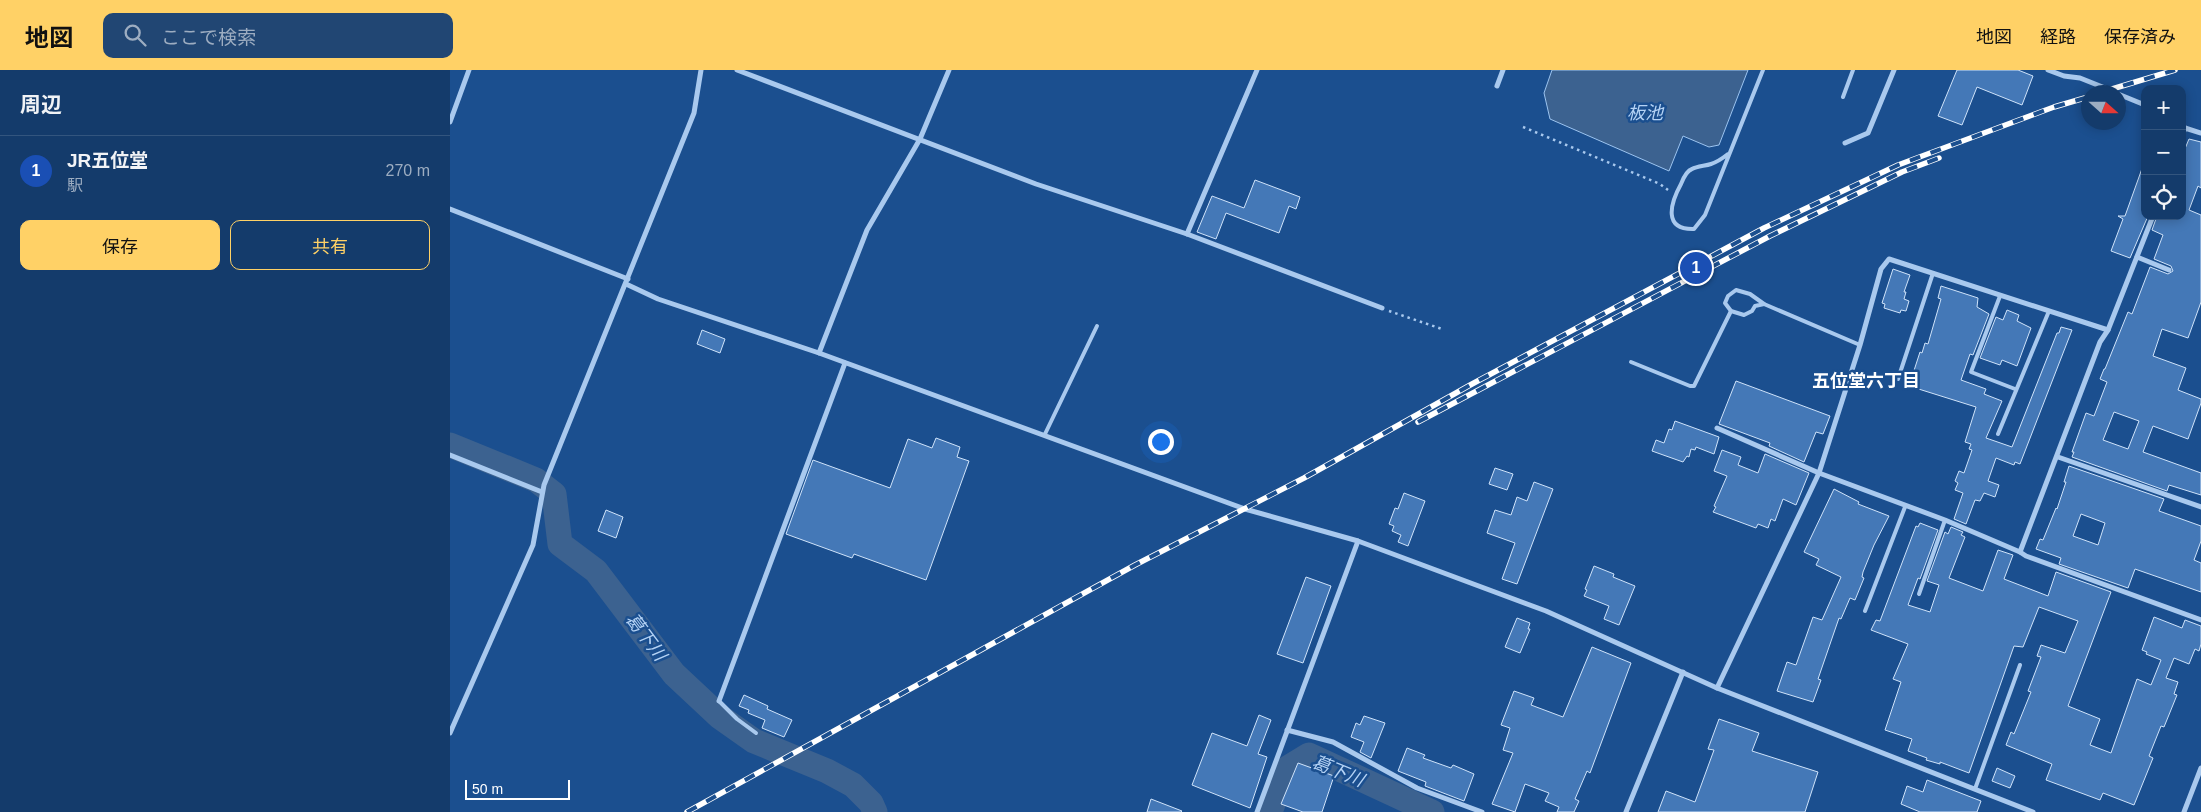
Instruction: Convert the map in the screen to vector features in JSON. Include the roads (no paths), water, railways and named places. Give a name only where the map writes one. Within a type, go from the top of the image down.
[{"type":"street","points":[[450,122],[468,70]]},
{"type":"street","points":[[450,733],[533,545],[542,492],[694,113],[701,70]]},
{"type":"street","points":[[736,70],[1036,184],[1187,234],[1382,308]]},
{"type":"street","points":[[819,353],[867,230],[920,139],[948,70]]},
{"type":"street","points":[[1187,234],[1257,70]]},
{"type":"street","points":[[1497,86],[1503,70]]},
{"type":"street","points":[[1845,143],[1868,133],[1894,70]]},
{"type":"street","points":[[2048,70],[2064,76],[2080,78],[2098,85]]},
{"type":"street","points":[[2126,97],[2141,103]]},
{"type":"street","points":[[2186,127],[2201,133]]},
{"type":"street","points":[[450,209],[627,281],[658,299],[819,353],[1045,434],[1245,509],[1358,541],[1546,611],[1717,688],[2033,812]]},
{"type":"street","points":[[2020,552],[2058,457],[2100,342],[2108,330],[2151,220]]},
{"type":"street","points":[[2137,257],[2169,270]]},
{"type":"street","points":[[1717,688],[1819,473],[1860,345],[1881,268],[1889,258],[2108,330]]},
{"type":"street","points":[[719,701],[845,363]]},
{"type":"street","points":[[1717,428],[1819,473],[1946,520],[2026,556],[2201,620]]},
{"type":"street","points":[[450,455],[542,492]]},
{"type":"street","points":[[2058,457],[2201,507]]},
{"type":"street","points":[[1257,812],[1358,541]]},
{"type":"street","points":[[1626,812],[1683,672]]},
{"type":"street","points":[[1287,730],[1333,742],[1417,788],[1482,812]]},
{"type":"street","points":[[2184,812],[2201,768]]},
{"type":"lane","points":[[1728,154],[1714,164],[1692,168],[1687,173],[1671,206],[1671,216],[1683,230],[1694,229],[1700,224],[1705,215],[1763,70]]},
{"type":"lane","points":[[1843,97],[1853,70]]},
{"type":"lane","points":[[1898,379],[1933,273]]},
{"type":"lane","points":[[1764,304],[1755,306],[1752,311],[1744,315],[1731,311],[1726,303],[1728,296],[1736,290],[1750,294],[1764,304],[1860,345]]},
{"type":"lane","points":[[2000,296],[1971,372],[2016,389]]},
{"type":"lane","points":[[1631,362],[1694,386],[1731,311]]},
{"type":"lane","points":[[1998,434],[2049,311]]},
{"type":"lane","points":[[1045,434],[1097,326]]},
{"type":"lane","points":[[1865,611],[1905,506]]},
{"type":"lane","points":[[1919,594],[1946,520]]},
{"type":"lane","points":[[1975,789],[2020,665]]},
{"type":"lane","points":[[719,701],[737,719],[756,733]]},
{"type":"water","name":"板池","points":[[1552,70],[1748,70],[1719,145],[1709,147],[1683,136],[1669,171],[1550,119],[1544,93]]},
{"type":"waterway","name":"葛下川","points":[[450,445],[536,480],[554,494],[560,544],[596,571],[674,674],[720,717],[754,741],[827,771],[853,785],[871,803],[875,812]]},
{"type":"waterway","name":"葛下川","points":[[1270,812],[1286,769],[1309,755],[1432,812]]},
{"type":"railway","points":[[2125,85],[2175,70]]},
{"type":"railway","points":[[687,812],[1135,565],[1304,478],[1472,384],[1764,228],[1898,165],[2054,107],[2081,99]]},
{"type":"railway","points":[[1418,422],[1770,236],[1902,172],[1939,158]]},
{"type":"place","name":"JR五位堂","points":[[1696,268]]},
{"type":"district","name":"五位堂六丁目","points":[[1866,381]]}]
